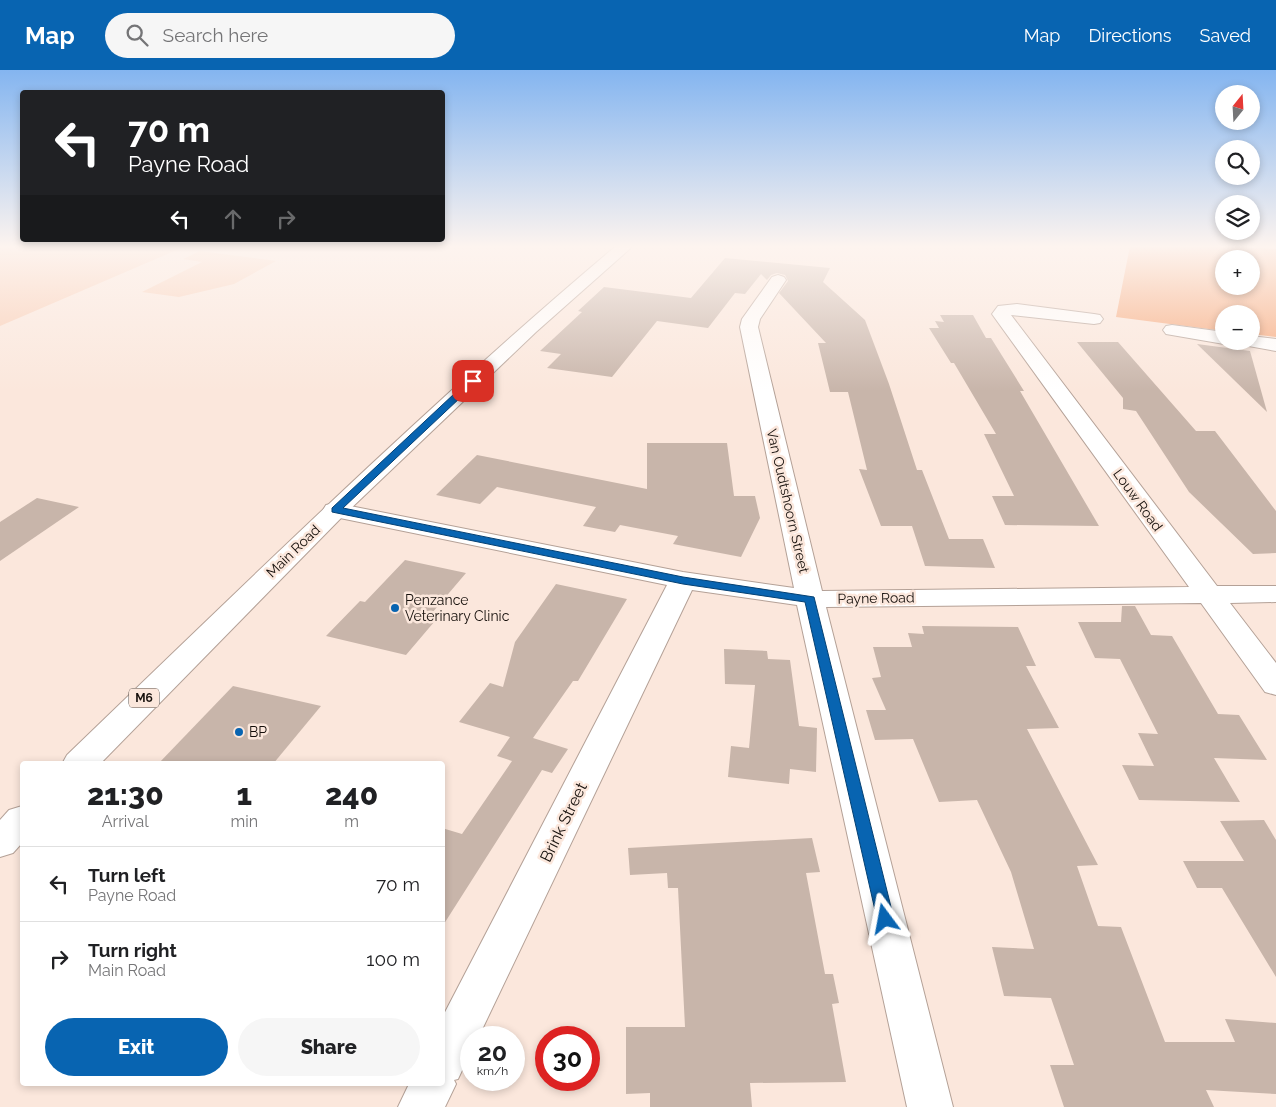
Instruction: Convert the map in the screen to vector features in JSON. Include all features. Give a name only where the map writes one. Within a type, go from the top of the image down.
[{"type":"street","name":"Main Road","points":[[82,761],[335,510],[530,328],[569,294]]},
{"type":"street","name":"Van Oudtshoorn Street","points":[[768,294],[749,327],[810,599],[930,1107]]},
{"type":"street","name":"Louw Road","points":[[1094,319],[1017,309],[1004,310],[1001,314],[1276,685]]},
{"type":"street","points":[[1172,330],[1215,337]]},
{"type":"street","points":[[1260,343],[1275,345]]},
{"type":"street","name":"Payne Road","points":[[335,510],[683,580],[810,599],[1276,594]]},
{"type":"street","name":"Brink Street","points":[[445,1058],[683,580]]},
{"type":"street","points":[[0,843],[20,822]]},
{"type":"street","points":[[421,1107],[432,1086]]},
{"type":"shaded area","points":[[0,294],[73,294],[0,326]]},
{"type":"shaded area","points":[[160,294],[190,294],[179,297]]},
{"type":"shaded area","points":[[1120,294],[1276,294],[1276,337],[1260,335],[1260,305],[1215,305],[1215,330],[1116,317]]},
{"type":"building","points":[[596,294],[662,294],[691,298],[694,294],[734,294],[708,328],[657,321],[612,377],[547,368],[561,354],[540,351],[582,312],[578,311]]},
{"type":"building","points":[[780,294],[837,294],[865,320],[889,384],[917,470],[922,470],[949,539],[983,539],[995,568],[925,566],[912,526],[881,526],[859,469],[867,470],[848,392],[830,392],[818,343],[826,343]]},
{"type":"building","points":[[940,315],[973,315],[986,338],[991,338],[1024,391],[1020,391],[1099,526],[1005,525],[992,496],[1014,496],[984,434],[996,434],[954,363],[951,363],[929,328],[939,328],[935,321],[944,322]]},
{"type":"building","points":[[1077,342],[1118,342],[1196,431],[1215,431],[1276,511],[1276,553],[1253,554],[1189,492],[1136,411],[1123,409],[1123,398]]},
{"type":"building","points":[[1197,344],[1215,346],[1215,350],[1250,351],[1267,412]]},
{"type":"building","points":[[647,443],[727,443],[734,496],[755,496],[760,518],[741,557],[673,544],[678,536],[620,525],[615,532],[583,526],[596,507],[497,487],[480,504],[436,495],[477,455],[647,489]]},
{"type":"building","points":[[37,498],[79,507],[0,561],[0,522]]},
{"type":"building","name":"Penzance Veterinary Clinic","points":[[405,560],[466,573],[432,613],[440,615],[406,655],[326,636],[360,601],[365,602]]},
{"type":"building","points":[[556,584],[627,599],[578,681],[573,681],[533,738],[568,749],[552,773],[542,770],[445,922],[445,829],[462,834],[512,761],[497,756],[510,737],[459,722],[490,683],[503,687],[515,642]]},
{"type":"building","points":[[1122,606],[1135,606],[1151,635],[1172,636],[1218,714],[1239,715],[1267,760],[1214,758],[1240,802],[1139,800],[1122,765],[1154,766],[1138,733],[1158,734],[1120,659],[1095,658],[1078,622],[1121,622]]},
{"type":"building","points":[[922,626],[1018,627],[1036,666],[1026,666],[1059,728],[1027,729],[1098,865],[1077,866],[1098,926],[1121,927],[1165,1042],[1235,1042],[1225,1019],[1276,1023],[1276,1094],[1206,1090],[1214,1107],[1064,1107],[1050,1065],[1074,1065],[1051,998],[1004,996],[992,947],[1034,949],[1011,872],[977,800],[939,802],[913,739],[875,740],[866,710],[886,710],[872,678],[881,677],[873,647],[912,647],[908,633],[924,634]]},
{"type":"building","points":[[724,649],[767,651],[768,659],[790,660],[799,726],[817,728],[816,772],[790,769],[789,784],[728,777],[731,746],[749,748],[755,685],[725,684]]},
{"type":"building","points":[[233,686],[321,706],[275,761],[161,761]]},
{"type":"building","points":[[1264,820],[1276,840],[1276,977],[1222,888],[1197,888],[1183,861],[1244,861],[1220,821]]},
{"type":"building","points":[[812,838],[820,872],[806,873],[825,974],[833,974],[839,1003],[832,1004],[846,1082],[750,1083],[752,1107],[650,1107],[650,1093],[626,1094],[626,1027],[685,1027],[678,888],[668,888],[667,873],[630,875],[628,848]]},
{"type":"place","name":"Penzance Veterinary Clinic","points":[[395,608]]},
{"type":"place","name":"BP","points":[[239,732]]},
{"type":"route","points":[[473,381],[335,510],[683,580],[773,595],[810,599],[885,919]]}]
